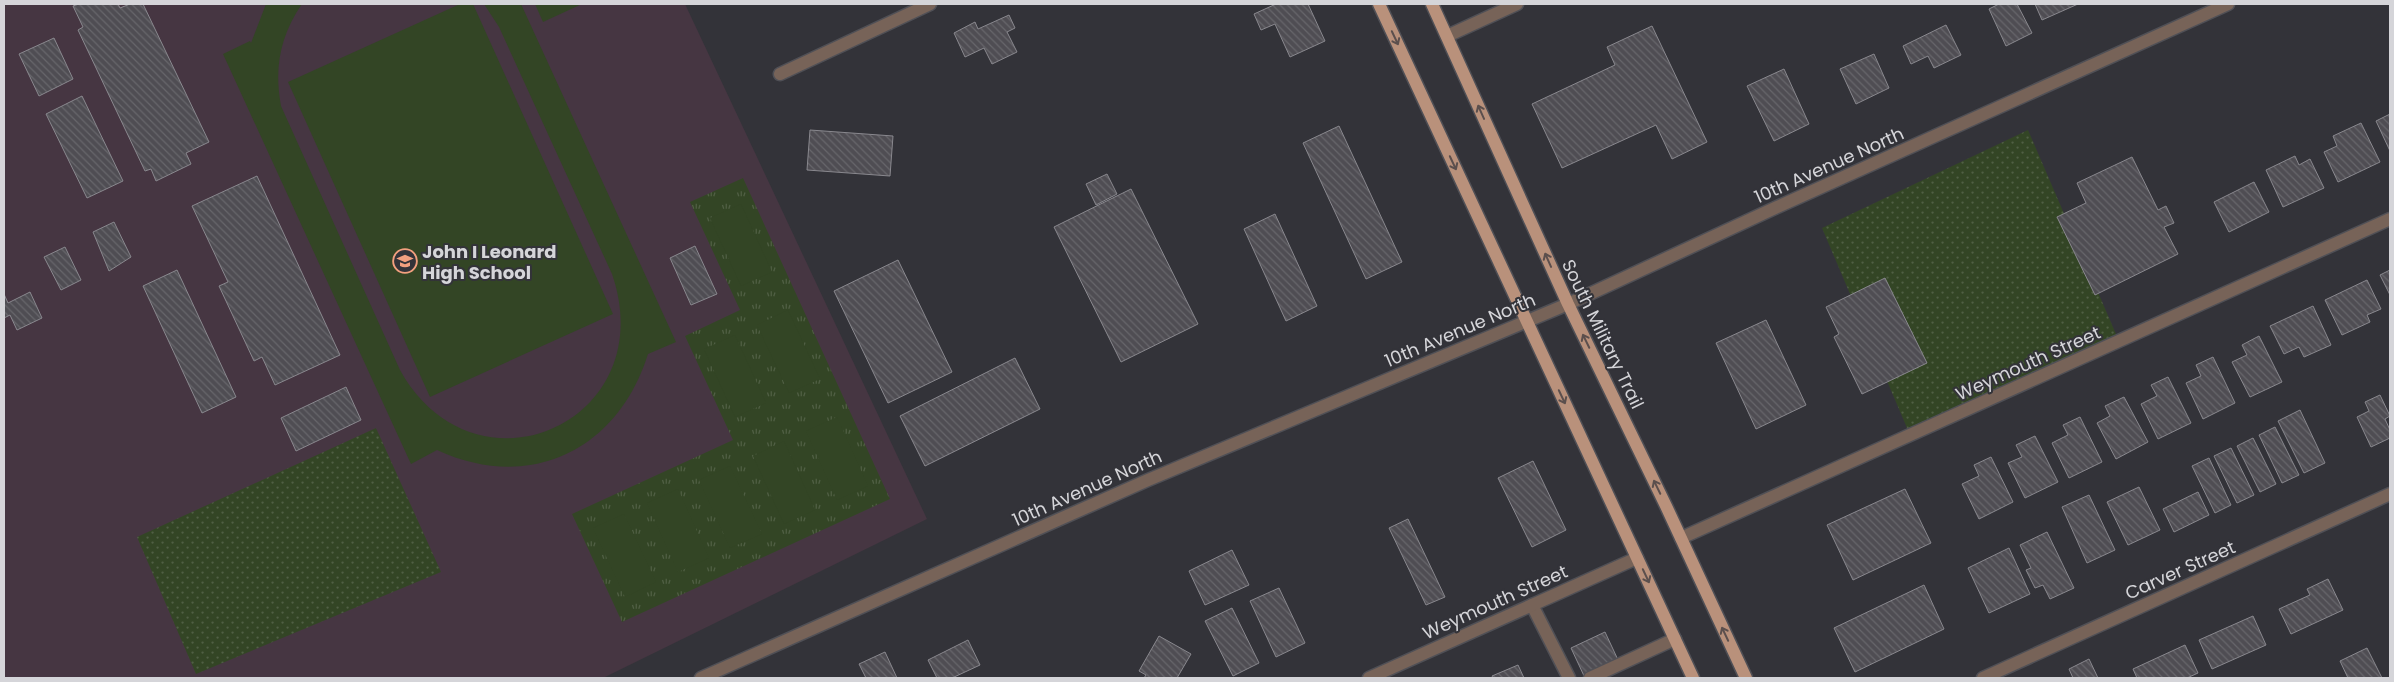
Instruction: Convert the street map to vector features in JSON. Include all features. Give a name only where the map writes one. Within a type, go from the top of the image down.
[{"type":"main road","points":[[1379,4],[1693,678]]},
{"type":"main road","name":"South Military Trail","points":[[1432,4],[1568,304],[1746,678]]},
{"type":"street","points":[[780,74],[930,4]]},
{"type":"street","points":[[1447,36],[1517,4]]},
{"type":"street","name":"10th Avenue North","points":[[701,678],[1148,480],[1568,304],[1775,208],[2228,4]]},
{"type":"street","name":"Weymouth Street","points":[[1681,538],[2390,219]]},
{"type":"street","name":"Carver Street","points":[[1983,678],[2390,494]]},
{"type":"street","name":"Weymouth Street","points":[[1368,678],[1637,558]]},
{"type":"street","points":[[1532,605],[1569,678]]},
{"type":"street","points":[[1590,678],[1675,639]]},
{"type":"shaded area","name":"John I Leonard High School","points":[[4,4],[685,4],[927,519],[603,678],[4,678]]},
{"type":"green space","points":[[266,4],[302,4],[288,28],[281,53],[278,79],[281,106],[400,370],[433,411],[472,433],[513,438],[553,428],[587,405],[611,370],[621,326],[612,274],[499,27],[484,4],[521,4],[676,342],[648,354],[634,387],[615,416],[593,438],[566,454],[537,464],[505,467],[472,462],[437,450],[411,464],[223,54],[250,41],[251,43]]},
{"type":"green space","points":[[460,4],[473,4],[613,314],[430,397],[288,82]]},
{"type":"green space","points":[[535,4],[582,4],[543,22]]},
{"type":"green space","points":[[2028,130],[2119,341],[1910,435],[1822,228]]},
{"type":"green space","points":[[743,178],[890,499],[622,622],[572,514],[733,440],[685,336],[740,310],[690,202]]},
{"type":"green space","points":[[741,204],[772,272],[741,286],[710,218]]},
{"type":"green space","points":[[788,310],[820,379],[789,393],[757,325]]},
{"type":"green space","points":[[735,335],[766,403],[735,417],[704,349]]},
{"type":"green space","points":[[837,417],[868,486],[837,500],[806,431]]},
{"type":"green space","points":[[376,428],[441,572],[196,674],[137,537]]},
{"type":"green space","points":[[784,441],[815,510],[784,524],[753,456]]},
{"type":"green space","points":[[730,466],[762,534],[730,548],[699,480]]},
{"type":"green space","points":[[678,489],[709,558],[678,572],[647,503]]},
{"type":"green space","points":[[624,514],[656,582],[625,597],[593,528]]},
{"type":"building","points":[[79,4],[118,4],[120,8],[130,4],[143,4],[209,142],[186,153],[191,164],[156,181],[151,169],[145,171],[78,30],[83,27],[73,6]]},
{"type":"building","points":[[1276,4],[1308,4],[1325,41],[1290,57],[1275,24],[1261,30],[1254,14]]},
{"type":"building","points":[[1999,4],[2017,4],[2032,33],[2006,46],[1989,9]]},
{"type":"building","points":[[2035,4],[2078,4],[2042,20]]},
{"type":"building","points":[[1009,15],[1015,28],[1007,32],[1017,52],[992,64],[984,48],[965,57],[954,33],[975,22],[978,29]]},
{"type":"building","points":[[1946,25],[1961,55],[1934,68],[1928,56],[1911,64],[1903,46]]},
{"type":"building","points":[[1652,26],[1707,142],[1672,159],[1656,125],[1562,168],[1532,104],[1615,65],[1607,47]]},
{"type":"building","points":[[54,38],[73,79],[39,96],[19,54]]},
{"type":"building","points":[[1874,54],[1889,88],[1856,104],[1840,69]]},
{"type":"building","points":[[1784,69],[1809,124],[1774,141],[1747,86]]},
{"type":"building","points":[[82,96],[123,181],[87,198],[46,114]]},
{"type":"building","points":[[2390,114],[2390,151],[2376,121]]},
{"type":"building","points":[[2361,123],[2380,162],[2338,182],[2324,152],[2337,146],[2333,136]]},
{"type":"building","points":[[1339,126],[1402,262],[1366,279],[1303,143]]},
{"type":"building","points":[[810,130],[893,136],[890,176],[807,170]]},
{"type":"building","points":[[2295,156],[2299,165],[2310,159],[2324,188],[2283,207],[2266,170]]},
{"type":"building","points":[[2132,157],[2158,210],[2166,206],[2174,223],[2164,227],[2178,254],[2095,295],[2057,217],[2086,203],[2077,183]]},
{"type":"building","points":[[1107,174],[1117,194],[1096,205],[1086,184]]},
{"type":"building","points":[[257,176],[340,355],[275,385],[262,357],[254,361],[219,286],[228,282],[192,206]]},
{"type":"building","points":[[2254,182],[2269,212],[2229,232],[2214,202]]},
{"type":"building","points":[[1131,189],[1198,324],[1121,362],[1054,227]]},
{"type":"building","points":[[1275,214],[1317,306],[1286,321],[1244,229]]},
{"type":"building","points":[[114,222],[131,257],[109,271],[93,232]]},
{"type":"building","points":[[695,246],[717,294],[691,305],[670,258]]},
{"type":"building","points":[[65,247],[81,280],[61,290],[44,257]]},
{"type":"building","points":[[898,260],[952,372],[888,403],[834,291]]},
{"type":"building","points":[[177,270],[236,397],[202,413],[143,286]]},
{"type":"building","points":[[2390,270],[2390,295],[2380,275]]},
{"type":"building","points":[[1885,278],[1927,363],[1862,394],[1834,337],[1839,334],[1826,307]]},
{"type":"building","points":[[2367,280],[2381,309],[2367,315],[2370,322],[2342,335],[2325,300]]},
{"type":"building","points":[[30,292],[42,318],[17,330],[10,315],[4,318],[4,294],[8,303]]},
{"type":"building","points":[[2313,306],[2331,345],[2304,357],[2299,347],[2284,354],[2270,326]]},
{"type":"building","points":[[1766,320],[1806,405],[1756,429],[1716,343]]},
{"type":"building","points":[[2259,336],[2282,382],[2250,397],[2232,362],[2247,355],[2242,345]]},
{"type":"building","points":[[2213,357],[2235,403],[2203,419],[2186,383],[2201,376],[2196,365]]},
{"type":"building","points":[[1015,358],[1040,409],[925,466],[900,416]]},
{"type":"building","points":[[2168,377],[2191,423],[2158,439],[2141,404],[2157,396],[2151,385]]},
{"type":"building","points":[[346,387],[361,420],[296,451],[281,418]]},
{"type":"building","points":[[2380,395],[2390,416],[2385,419],[2390,430],[2390,438],[2371,447],[2357,417],[2369,411],[2365,402]]},
{"type":"building","points":[[2124,397],[2148,442],[2116,459],[2097,423],[2110,416],[2105,406]]},
{"type":"building","points":[[2300,410],[2325,463],[2304,473],[2278,421]]},
{"type":"building","points":[[2080,417],[2102,462],[2069,478],[2052,443],[2068,435],[2063,425]]},
{"type":"building","points":[[2275,427],[2299,475],[2282,483],[2259,435]]},
{"type":"building","points":[[2035,436],[2058,482],[2025,498],[2008,463],[2022,457],[2016,445]]},
{"type":"building","points":[[2253,438],[2276,484],[2260,492],[2237,446]]},
{"type":"building","points":[[2231,448],[2254,495],[2237,503],[2214,456]]},
{"type":"building","points":[[1991,457],[2013,502],[1979,519],[1962,484],[1979,476],[1974,465]]},
{"type":"building","points":[[2209,458],[2231,505],[2215,513],[2192,466]]},
{"type":"building","points":[[1533,461],[1566,530],[1532,547],[1498,478]]},
{"type":"building","points":[[2139,487],[2160,530],[2128,545],[2107,502]]},
{"type":"building","points":[[1905,489],[1931,543],[1853,580],[1827,525]]},
{"type":"building","points":[[2198,492],[2209,515],[2174,532],[2163,509]]},
{"type":"building","points":[[2089,495],[2115,550],[2087,563],[2062,507]]},
{"type":"building","points":[[1408,519],[1445,597],[1426,605],[1389,528]]},
{"type":"building","points":[[2047,532],[2074,588],[2050,599],[2043,585],[2035,588],[2026,570],[2031,568],[2020,545]]},
{"type":"building","points":[[2009,548],[2030,594],[1989,613],[1968,568]]},
{"type":"building","points":[[1232,550],[1249,585],[1205,605],[1189,571]]},
{"type":"building","points":[[2328,579],[2343,610],[2291,634],[2279,609],[2310,595],[2307,589]]},
{"type":"building","points":[[1924,585],[1944,629],[1855,672],[1834,628]]},
{"type":"building","points":[[1279,588],[1305,643],[1276,657],[1250,601]]},
{"type":"building","points":[[1232,608],[1259,663],[1233,676],[1205,621]]},
{"type":"building","points":[[2253,616],[2266,645],[2212,669],[2199,640]]},
{"type":"building","points":[[1605,632],[1619,662],[1585,678],[1571,648]]},
{"type":"building","points":[[1159,636],[1191,654],[1177,678],[1144,678],[1146,675],[1139,671]]},
{"type":"building","points":[[968,640],[980,665],[952,678],[937,678],[928,660]]},
{"type":"building","points":[[2185,645],[2198,673],[2187,678],[2137,678],[2133,669]]},
{"type":"building","points":[[2367,648],[2382,678],[2348,678],[2340,661]]},
{"type":"building","points":[[885,652],[897,678],[866,678],[859,664]]},
{"type":"building","points":[[2089,659],[2098,678],[2073,678],[2069,669]]},
{"type":"building","points":[[1518,665],[1524,678],[1493,678],[1492,676]]},
{"type":"place","name":"John I Leonard High School","points":[[405,261]]}]
